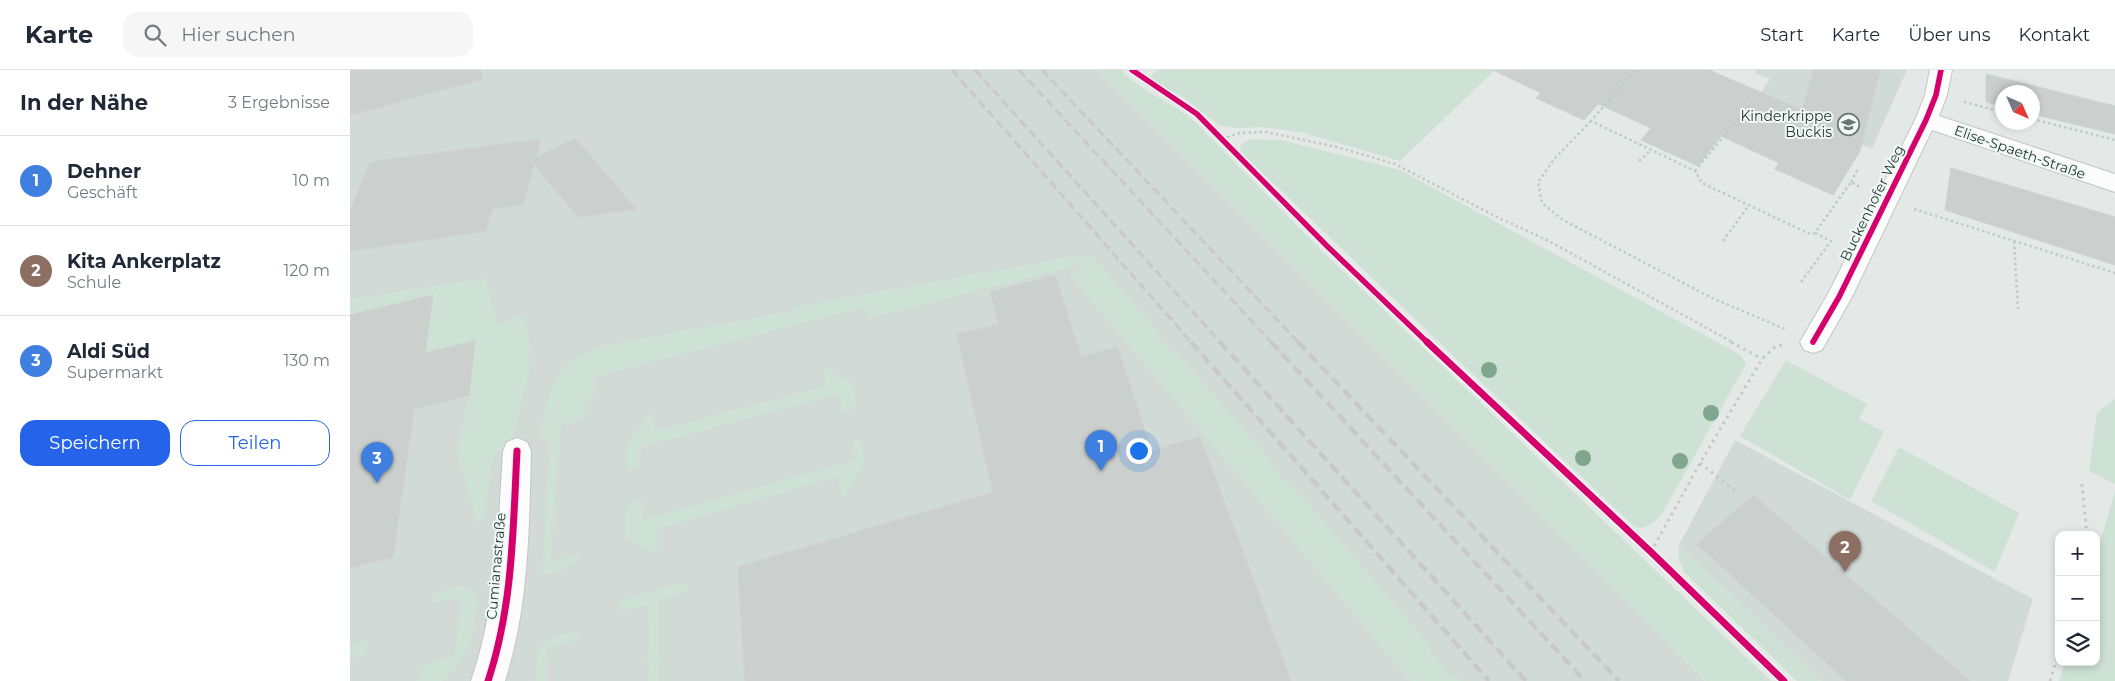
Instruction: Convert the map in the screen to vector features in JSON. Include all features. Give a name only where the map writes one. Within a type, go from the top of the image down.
[{"type":"street","name":"Buckenhofer Weg","points":[[1813,342],[1840,297],[1926,120],[1936,95],[1941,70]]},
{"type":"street","name":"Elise-Spaeth-Straße","points":[[1926,120],[2115,183]]},
{"type":"street","name":"Cumianastraße","points":[[488,681],[502,640],[507,610],[517,451]]},
{"type":"path","points":[[1635,70],[1591,121],[1555,158],[1538,182],[1542,203],[1563,220],[1710,298],[1813,342]]},
{"type":"path","points":[[1695,171],[1752,102]]},
{"type":"path","points":[[1591,121],[1695,171],[1702,183],[1810,234],[1815,233],[1831,241],[1801,282]]},
{"type":"path","points":[[2040,121],[2115,140]]},
{"type":"path","points":[[1222,139],[1240,133],[1266,132],[1338,146],[1395,164],[1499,218],[1545,239],[1762,359]]},
{"type":"path","points":[[1639,161],[1651,150]]},
{"type":"path","points":[[1815,233],[1852,182],[1859,167]]},
{"type":"path","points":[[1852,182],[1887,200],[2115,272]]},
{"type":"path","points":[[1723,241],[1749,205]]},
{"type":"path","points":[[2014,241],[2018,309]]},
{"type":"path","points":[[1651,552],[1762,359],[1776,346],[1813,342]]},
{"type":"path","points":[[1700,464],[1738,493]]},
{"type":"path","points":[[2082,484],[2087,531]]},
{"type":"path","points":[[2050,681],[2055,664]]},
{"type":"shaded area","points":[[350,70],[1097,70],[1705,681],[350,681]]},
{"type":"shaded area","name":"Kinderkrippe Buckis","points":[[1756,70],[1907,70],[1872,149],[1756,100],[1770,79],[1754,73]]},
{"type":"shaded area","points":[[1735,440],[2033,599],[2008,681],[1821,681],[1679,545]]},
{"type":"green space","points":[[1097,70],[1121,70],[1129,78],[1194,121],[1321,250],[1771,681],[1705,681]]},
{"type":"green space","points":[[1158,70],[1495,70],[1400,161],[1304,133],[1262,127],[1239,128],[1220,126],[1186,99],[1149,78]]},
{"type":"green space","points":[[1253,139],[1281,140],[1400,170],[1741,355],[1746,364],[1663,512],[1651,524],[1639,528],[1635,527],[1241,152],[1240,146]]},
{"type":"green space","points":[[1082,255],[1085,259],[1092,256],[1160,334],[1158,336],[1172,352],[1176,351],[1272,462],[1270,465],[1289,486],[1292,485],[1432,648],[1430,651],[1452,677],[1455,675],[1461,681],[1410,681],[1069,274],[1081,270],[1078,265],[867,319],[865,307],[594,377],[595,396],[585,399],[585,419],[561,425],[551,561],[580,554],[575,563],[570,566],[542,575],[550,438],[541,439],[543,415],[550,391],[566,364],[580,355],[606,345],[788,312],[798,306]]},
{"type":"green space","points":[[486,278],[497,325],[523,315],[530,345],[529,373],[510,447],[494,453],[483,521],[477,523],[457,452],[469,395],[474,341],[425,353],[433,295],[350,315],[350,299]]},
{"type":"green space","points":[[1786,360],[1867,404],[1859,419],[1884,432],[1850,500],[1740,436]]},
{"type":"green space","points":[[823,367],[852,383],[857,402],[853,409],[842,413],[839,394],[641,447],[640,468],[631,470],[626,465],[626,446],[654,411],[655,431],[825,386]]},
{"type":"green space","points":[[2115,399],[2115,484],[2089,471],[2097,413]]},
{"type":"green space","points":[[857,439],[862,442],[865,461],[842,498],[838,476],[657,529],[657,553],[627,539],[625,536],[625,512],[630,504],[642,498],[643,520],[855,460],[852,440]]},
{"type":"green space","points":[[1899,447],[2019,513],[1995,572],[1871,501]]},
{"type":"green space","points":[[2115,491],[2115,681],[2059,681],[2064,666],[2100,666],[2100,542]]},
{"type":"green space","points":[[1679,545],[1821,681],[1797,681],[1685,573],[1679,560]]},
{"type":"green space","points":[[685,583],[688,591],[659,600],[659,655],[663,656],[659,662],[659,681],[649,681],[649,666],[644,663],[649,658],[648,604],[618,612],[619,605],[625,599]]},
{"type":"green space","points":[[460,586],[467,588],[478,598],[470,643],[466,652],[443,681],[417,681],[425,664],[455,655],[461,596],[434,603],[430,600],[436,593]]},
{"type":"green space","points":[[578,631],[578,639],[547,649],[546,681],[535,681],[537,657],[543,645],[555,638]]},
{"type":"green space","points":[[369,639],[365,655],[350,659],[350,645]]},
{"type":"building","points":[[350,70],[481,70],[482,79],[350,115]]},
{"type":"building","points":[[1493,70],[1709,70],[1802,110],[1814,70],[1880,70],[1860,151],[1833,195],[1775,169],[1779,163],[1721,136],[1698,166],[1641,140],[1651,128],[1598,104],[1584,120],[1536,98],[1541,93]]},
{"type":"building","points":[[1986,74],[2030,85],[1995,85],[1995,104],[1986,102]]},
{"type":"building","points":[[2040,87],[2115,106],[2115,134],[2040,116]]},
{"type":"building","points":[[575,138],[636,209],[578,217],[534,164],[523,204],[492,209],[486,231],[350,251],[350,212],[370,162],[541,139],[536,158]]},
{"type":"building","points":[[1951,168],[2115,217],[2115,265],[1945,210]]},
{"type":"building","points":[[1055,275],[1081,357],[1117,347],[1152,451],[1200,437],[1291,681],[745,681],[738,567],[993,492],[957,335],[999,324],[990,292]]},
{"type":"building","points":[[433,295],[425,353],[475,341],[469,395],[414,409],[393,557],[350,568],[350,315]]},
{"type":"building","points":[[1753,495],[1970,681],[1846,681],[1697,544]]},
{"type":"railway","points":[[952,70],[1192,343]]},
{"type":"railway","points":[[975,70],[1221,343]]},
{"type":"railway","points":[[1019,70],[1272,343]]},
{"type":"railway","points":[[1042,70],[1299,343]]},
{"type":"railway","points":[[1191,342],[1489,681]]},
{"type":"railway","points":[[1220,342],[1526,681]]},
{"type":"railway","points":[[1271,342],[1585,681]]},
{"type":"railway","points":[[1298,342],[1619,681]]},
{"type":"cycle path","points":[[1132,70],[1197,114],[1327,246],[1467,381],[1651,552],[1784,681]]},
{"type":"cycle path","points":[[1813,342],[1839,297],[1926,120],[1936,95],[1941,70]]},
{"type":"cycle path","points":[[488,681],[497,655],[508,598],[517,451]]},
{"type":"place","name":"Kinderkrippe Buckis","points":[[1848,124]]},
{"type":"place","name":"Dehner","points":[[1101,471]]},
{"type":"place","name":"Aldi Süd","points":[[377,483]]},
{"type":"place","name":"Kita Ankerplatz","points":[[1845,572]]}]
